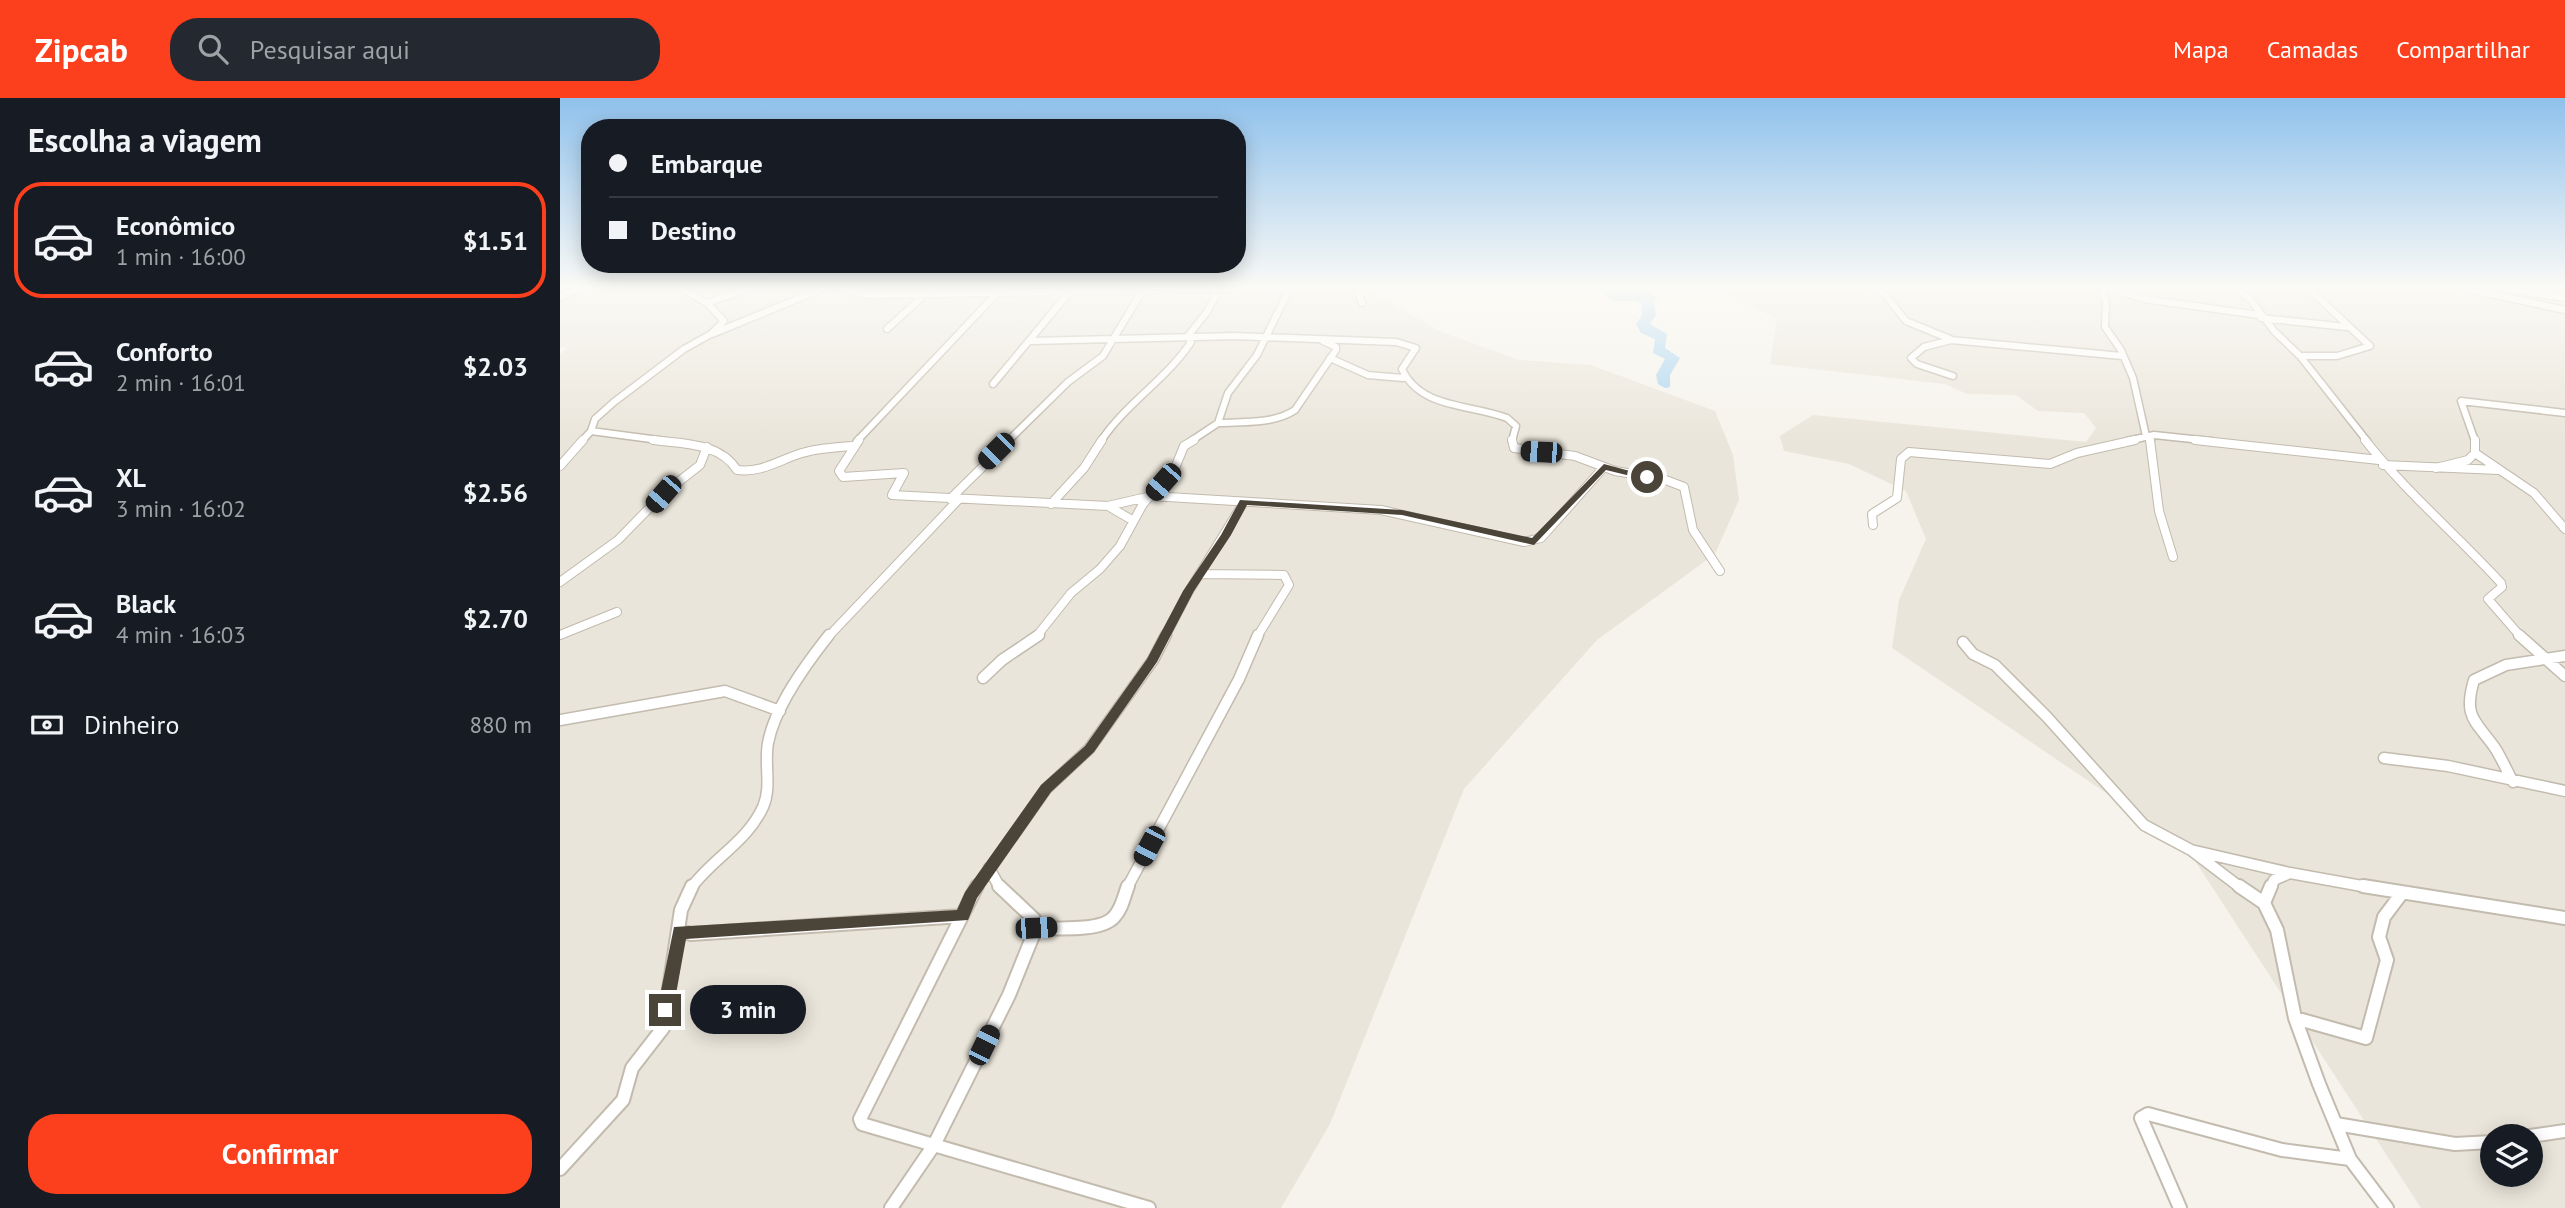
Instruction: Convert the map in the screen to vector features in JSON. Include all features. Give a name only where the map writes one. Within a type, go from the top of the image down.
[{"type":"street","points":[[560,466],[591,431],[596,419],[614,402],[700,340]]},
{"type":"street","points":[[953,340],[852,446],[839,471],[843,477],[904,472],[892,495],[954,499],[1108,506],[1151,496],[1402,512],[1534,542],[1604,467]]},
{"type":"street","points":[[993,384],[1031,341],[1080,340]]},
{"type":"street","points":[[560,1169],[622,1100],[632,1068],[663,1028],[680,931],[681,910],[690,890],[704,870],[741,841],[762,809],[768,791],[768,743],[795,679],[829,635],[954,499],[1068,382],[1096,363],[1112,340]]},
{"type":"street","points":[[1051,504],[1084,468],[1113,423],[1175,365],[1190,340]]},
{"type":"street","points":[[1218,423],[1228,393],[1257,355],[1264,340]]},
{"type":"street","points":[[983,678],[1002,660],[1042,632],[1071,593],[1100,569],[1120,546],[1132,520],[1175,468],[1184,446],[1218,423],[1258,421],[1286,416],[1295,410],[1336,347],[1320,340]]},
{"type":"street","points":[[1342,340],[1409,342],[1416,348],[1404,362],[1403,377]]},
{"type":"street","points":[[1952,376],[1917,363],[1911,358],[1916,351],[1928,344],[1951,340],[2122,356]]},
{"type":"street","points":[[2116,340],[2145,420],[2159,511],[2173,557]]},
{"type":"street","points":[[2284,340],[2362,433],[2381,462],[2459,537],[2501,583],[2502,587],[2488,601],[2565,676]]},
{"type":"street","points":[[2300,356],[2332,357],[2370,348],[2361,340]]},
{"type":"street","points":[[1330,358],[1368,375],[1403,377],[1425,395],[1509,418],[1516,426],[1511,443],[1514,448],[1575,456],[1604,467],[1676,482],[1684,487],[1693,530],[1720,572]]},
{"type":"street","points":[[2436,468],[2468,460],[2475,453],[2474,432],[2464,416],[2461,401],[2565,413]]},
{"type":"street","points":[[591,431],[707,447],[729,458],[737,470],[749,473],[813,450],[852,446]]},
{"type":"street","points":[[1873,525],[1872,514],[1897,498],[1901,459],[1909,452],[2050,464],[2077,453],[2148,436],[2436,468],[2498,470]]},
{"type":"street","points":[[560,582],[618,540],[663,494],[700,464],[707,447]]},
{"type":"street","points":[[2475,453],[2534,493],[2565,529]]},
{"type":"street","points":[[1149,1208],[862,1124],[860,1119],[971,896],[1046,789],[1089,749],[1153,660],[1200,574],[1244,502]]},
{"type":"street","points":[[1108,506],[1132,520]]},
{"type":"street","points":[[1036,928],[1094,925],[1107,923],[1114,918],[1127,888],[1239,679],[1252,645],[1289,585],[1284,575],[1200,574]]},
{"type":"street","points":[[560,635],[617,612]]},
{"type":"street","points":[[1964,642],[1973,654],[1995,664],[2047,717],[2144,825],[2191,850],[2290,873],[2565,918]]},
{"type":"street","points":[[2513,782],[2493,746],[2473,725],[2468,701],[2474,680],[2483,673],[2544,658],[2565,656]]},
{"type":"street","points":[[560,720],[725,691],[780,711]]},
{"type":"street","points":[[2384,758],[2448,766],[2565,791]]},
{"type":"street","points":[[2191,850],[2198,858],[2264,903],[2277,930],[2295,1018],[2350,1159],[2387,1208]]},
{"type":"street","points":[[891,1208],[934,1145],[1009,995],[1036,928],[1034,919],[1002,892],[989,868]]},
{"type":"street","points":[[2264,903],[2268,886],[2290,873]]},
{"type":"street","points":[[2295,1018],[2366,1038],[2387,960],[2379,937],[2384,917],[2402,892]]},
{"type":"street","points":[[680,931],[691,934],[962,916]]},
{"type":"street","points":[[2180,1208],[2162,1172],[2141,1118],[2144,1115],[2282,1150],[2350,1159]]},
{"type":"street","points":[[2336,1124],[2455,1144],[2480,1143]]},
{"type":"street","points":[[2543,1134],[2565,1131]]},
{"type":"shaded area","points":[[560,340],[1463,340],[1519,360],[1591,365],[1715,411],[1733,455],[1739,500],[1715,554],[1597,640],[1464,789],[1330,1124],[1281,1208],[560,1208],[560,354],[567,348],[560,347]]},
{"type":"shaded area","points":[[1774,340],[2565,340],[2565,1208],[2421,1208],[2186,847],[1892,648],[1899,600],[1926,539],[1906,491],[1849,464],[1784,451],[1780,436],[1813,415],[2086,442],[2096,428],[2084,413],[2038,411],[2016,395],[1967,394],[1945,384],[1770,364]]},
{"type":"waterway","points":[[1661,340],[1658,350],[1673,358],[1663,375],[1665,384]]},
{"type":"route","points":[[665,1010],[680,931],[691,934],[962,916],[989,868],[1046,789],[1089,749],[1153,660],[1189,591],[1244,502],[1402,512],[1524,542],[1534,542],[1541,538],[1604,467],[1647,477]]}]
